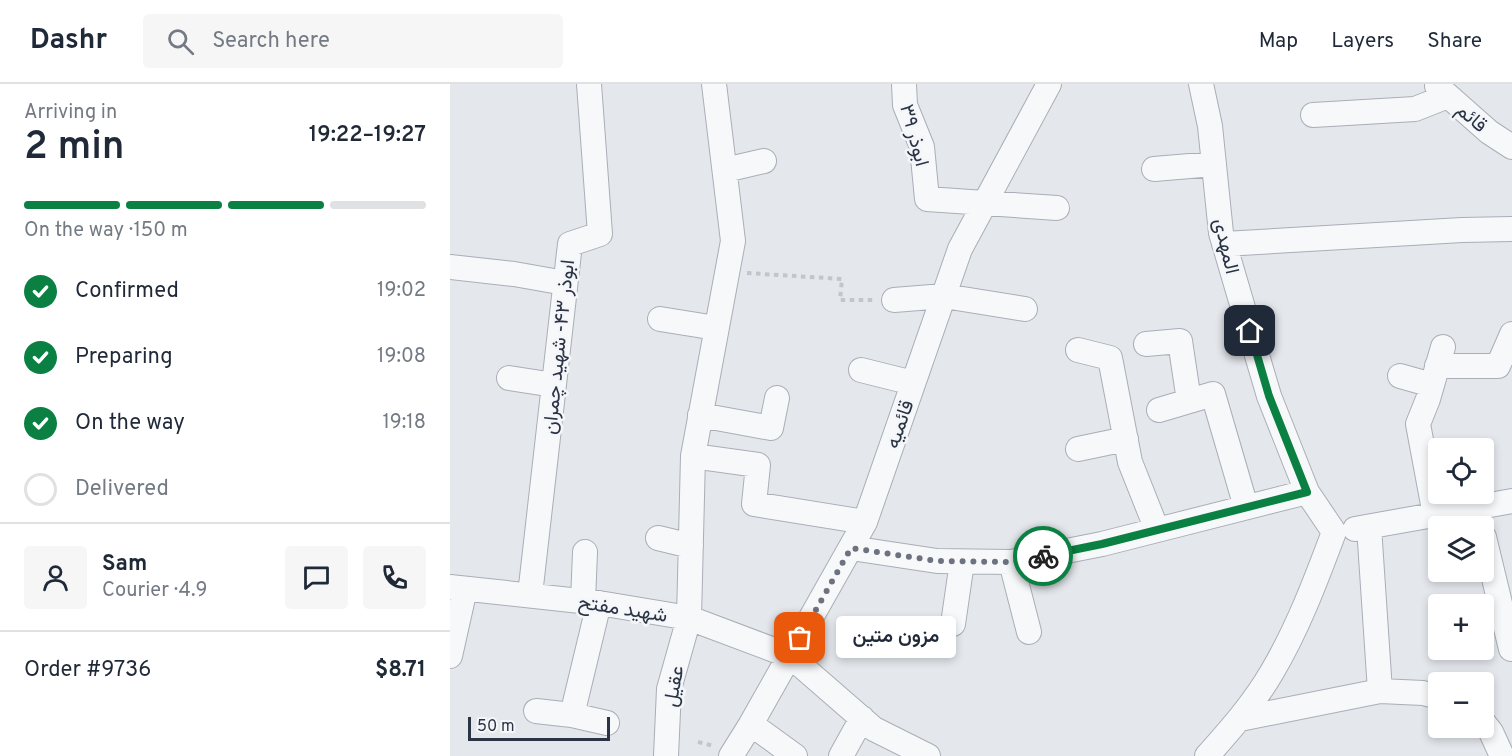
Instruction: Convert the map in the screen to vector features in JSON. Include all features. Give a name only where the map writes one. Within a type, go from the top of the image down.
[{"type":"street","name":"ابوذر ۴۳- شهید چمران","points":[[530,595],[570,244],[600,234],[589,84]]},
{"type":"street","name":"عقیل","points":[[666,756],[669,689],[689,618],[693,456],[733,241],[714,84]]},
{"type":"street","name":"ابوذر ۳۹","points":[[904,84],[904,105],[922,147],[927,199],[985,203]]},
{"type":"street","name":"قائمیه","points":[[731,756],[865,522],[960,249],[1049,84]]},
{"type":"street","name":"المهدی","points":[[1202,84],[1210,126],[1224,244],[1269,396],[1307,492],[1334,532]]},
{"type":"street","points":[[1313,115],[1415,109],[1441,90]]},
{"type":"street","name":"قائم","points":[[1441,90],[1489,132],[1512,147]]},
{"type":"street","points":[[725,170],[764,161]]},
{"type":"street","points":[[1154,169],[1214,164]]},
{"type":"street","points":[[985,203],[1057,208]]},
{"type":"street","points":[[1224,244],[1438,231],[1512,229]]},
{"type":"street","points":[[450,267],[514,274],[566,283]]},
{"type":"street","points":[[894,300],[944,296],[1025,309]]},
{"type":"street","points":[[660,319],[716,328]]},
{"type":"street","points":[[1400,376],[1437,366],[1498,366],[1512,334]]},
{"type":"street","points":[[1146,344],[1180,341],[1189,401]]},
{"type":"street","points":[[1078,350],[1110,358],[1130,462],[1157,530]]},
{"type":"street","points":[[1435,515],[1418,424],[1437,366]]},
{"type":"street","points":[[861,370],[913,383]]},
{"type":"street","points":[[509,378],[554,385]]},
{"type":"street","points":[[1159,410],[1213,394],[1246,507]]},
{"type":"street","points":[[700,415],[771,428],[777,398]]},
{"type":"street","points":[[1078,449],[1126,440]]},
{"type":"street","points":[[693,456],[758,465],[754,504],[865,522]]},
{"type":"street","points":[[851,548],[937,561],[1011,562],[1102,544],[1307,492]]},
{"type":"street","points":[[1481,516],[1512,501]]},
{"type":"street","points":[[1207,756],[1240,718],[1277,662],[1312,591],[1334,532],[1435,515],[1457,516]]},
{"type":"street","points":[[1369,526],[1380,691]]},
{"type":"street","points":[[658,538],[691,546]]},
{"type":"street","points":[[572,714],[591,602],[585,552]]},
{"type":"street","points":[[953,624],[962,562]]},
{"type":"street","points":[[1011,562],[1029,632]]},
{"type":"street","points":[[1494,578],[1511,649]]},
{"type":"street","points":[[450,656],[457,588]]},
{"type":"street","name":"شهید مفتح","points":[[457,588],[591,602],[689,618],[790,656]]},
{"type":"street","points":[[790,656],[874,729],[926,756]]},
{"type":"street","points":[[1240,718],[1380,691],[1428,694]]},
{"type":"street","points":[[536,711],[572,714],[606,723]]},
{"type":"street","points":[[841,756],[862,718]]},
{"type":"street","points":[[751,724],[795,756]]},
{"type":"street","points":[[1494,738],[1502,756]]},
{"type":"path","points":[[727,272],[842,279],[840,300],[894,300]]},
{"type":"way so far","points":[[800,638],[851,548],[937,561],[1011,562],[1043,556]]},
{"type":"place","name":"مزون متین","points":[[800,638]]},
{"type":"route","points":[[1043,556],[1102,544],[1307,492],[1269,396],[1250,331]]}]
